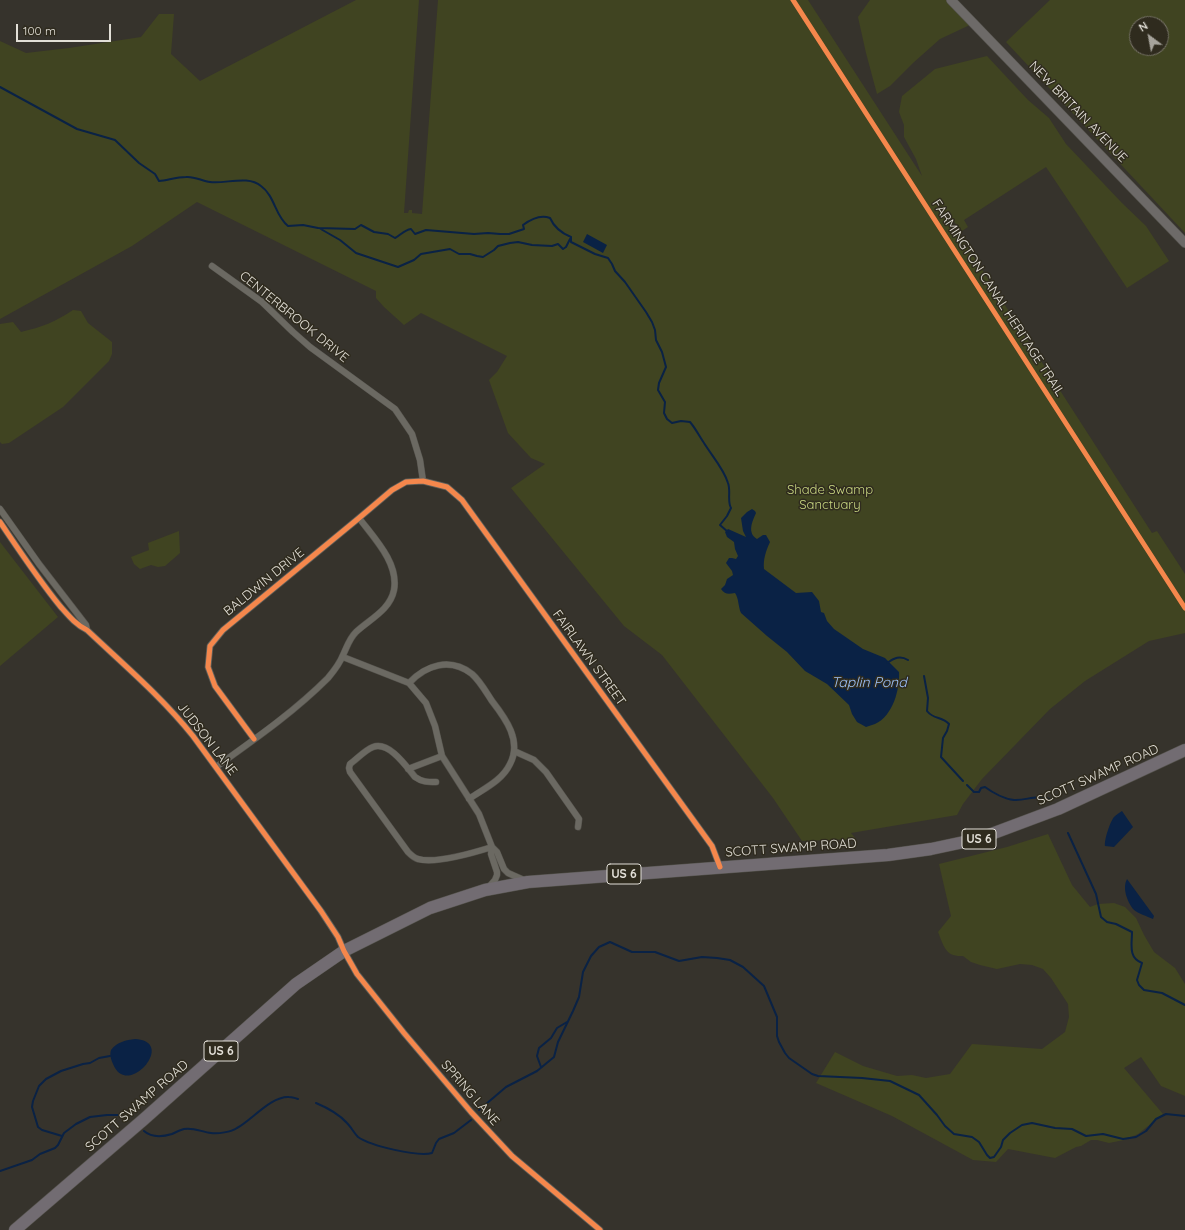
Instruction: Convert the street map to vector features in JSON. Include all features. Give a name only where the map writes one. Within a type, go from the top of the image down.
[{"type":"highway","name":"SCOTT SWAMP ROAD","points":[[15,1230],[143,1120],[296,984],[344,951],[430,908],[485,890],[528,882],[888,855],[978,839],[1058,809],[1185,750]]},
{"type":"street","name":"NEW BRITAIN AVENUE","points":[[951,0],[1185,244]]},
{"type":"street","name":"CENTERBROOK DRIVE","points":[[212,266],[262,302],[310,347],[395,408],[412,434],[420,460],[423,481]]},
{"type":"street","name":"BALDWIN DRIVE","points":[[254,739],[215,686],[208,667],[210,646],[223,630],[392,490],[406,482],[423,481]]},
{"type":"street","name":"FAIRLAWN STREET","points":[[423,481],[446,487],[462,500],[712,846],[720,867]]},
{"type":"street","name":"JUDSON LANE","points":[[0,509],[39,564],[86,625],[87,630]]},
{"type":"street","points":[[216,767],[286,716],[328,677],[343,657],[350,639],[356,632],[385,608],[391,599],[394,590],[393,570],[385,552],[359,518]]},
{"type":"street","name":"JUDSON LANE","points":[[0,522],[32,570],[73,620],[81,628],[87,630],[171,710],[193,736],[321,911],[338,937],[344,951]]},
{"type":"street","points":[[343,657],[409,683],[426,703],[435,726],[442,756],[480,814],[492,847],[497,852],[504,869],[508,873],[528,882]]},
{"type":"street","points":[[409,683],[417,675],[432,667],[449,665],[458,667],[465,670],[478,681],[507,720],[513,734],[514,741],[514,751],[511,764],[502,776],[469,799]]},
{"type":"street","points":[[436,782],[425,782],[415,777],[389,749],[380,746],[372,748],[350,764],[349,768],[350,772],[408,852],[419,859],[436,859],[464,855],[492,847]]},
{"type":"street","points":[[514,751],[534,760],[546,772],[579,819],[578,827]]},
{"type":"street","points":[[408,769],[442,756]]},
{"type":"street","points":[[485,890],[497,876],[491,854],[492,847]]},
{"type":"street","name":"SPRING LANE","points":[[344,951],[357,974],[404,1034],[471,1112],[512,1156],[600,1230]]},
{"type":"green space","name":"Shade Swamp Sanctuary","points":[[356,0],[419,0],[404,213],[408,213],[409,210],[412,210],[412,213],[422,214],[438,0],[808,0],[922,176],[916,159],[904,137],[904,125],[899,112],[902,96],[935,69],[987,56],[1028,100],[1049,118],[1066,144],[1146,226],[1169,261],[1127,288],[1046,167],[964,220],[968,227],[962,231],[943,209],[1152,533],[1157,531],[1185,574],[1185,633],[1149,641],[1085,681],[1050,709],[982,779],[963,804],[957,815],[851,833],[856,839],[802,841],[773,798],[662,655],[624,626],[511,488],[545,464],[531,458],[508,433],[489,380],[497,372],[507,356],[421,313],[404,325],[376,298],[376,291],[197,202],[132,246],[0,319],[0,41],[26,53],[141,37],[159,14],[174,14],[171,54],[200,81]]},
{"type":"green space","points":[[870,0],[951,0],[974,23],[940,39],[890,86],[877,94],[858,17]]},
{"type":"green space","points":[[1050,0],[1185,0],[1185,233],[1006,42]]},
{"type":"green space","points":[[73,310],[81,311],[88,323],[112,342],[112,354],[109,361],[63,407],[9,443],[2,444],[0,442],[0,324],[13,322],[21,332],[48,324]]},
{"type":"green space","points":[[179,531],[180,553],[165,566],[158,567],[151,565],[140,569],[134,564],[131,557],[149,550],[148,543]]},
{"type":"green space","points":[[0,542],[58,617],[0,666]]},
{"type":"green space","points":[[1048,834],[1072,885],[1090,907],[1098,904],[1114,903],[1125,907],[1136,918],[1154,952],[1175,968],[1185,984],[1185,1096],[1161,1086],[1141,1057],[1124,1068],[1163,1114],[1138,1134],[1124,1140],[1109,1143],[1091,1140],[1055,1158],[1008,1149],[996,1162],[973,1160],[892,1116],[816,1083],[835,1052],[863,1066],[897,1076],[912,1075],[926,1078],[950,1074],[972,1044],[1042,1049],[1065,1032],[1069,1017],[1068,1004],[1051,978],[1043,969],[1032,965],[1020,964],[997,969],[971,962],[963,956],[952,955],[949,953],[946,950],[938,932],[951,916],[939,864],[1007,847]]},
{"type":"water","points":[[587,234],[607,245],[603,253],[583,242]]},
{"type":"water","name":"Taplin Pond","points":[[752,509],[756,513],[751,527],[752,534],[757,539],[763,535],[766,535],[770,542],[765,555],[764,569],[796,593],[812,592],[819,601],[821,612],[824,613],[827,621],[834,629],[863,649],[885,658],[899,672],[897,694],[891,709],[875,724],[866,727],[857,722],[849,705],[827,684],[805,671],[787,652],[741,613],[735,593],[729,594],[721,589],[725,585],[727,579],[733,575],[726,563],[729,558],[736,559],[738,556],[734,542],[727,537],[725,532],[728,529],[746,537],[743,531],[741,518]]},
{"type":"water","points":[[1122,811],[1133,827],[1114,847],[1105,846],[1106,836],[1111,823],[1114,817]]},
{"type":"water","points":[[1127,879],[1154,916],[1153,919],[1137,912],[1131,906],[1125,890]]},
{"type":"water","points":[[135,1039],[147,1042],[151,1048],[151,1056],[139,1071],[131,1075],[122,1075],[115,1068],[110,1052],[116,1045]]},
{"type":"waterway","points":[[0,87],[77,129],[115,140],[139,163],[155,174],[159,181],[179,177],[189,177],[210,182],[243,180],[256,183],[266,190],[280,217],[288,226],[303,225],[318,228],[355,229],[361,225],[374,232],[388,234],[395,238],[404,231],[411,229],[415,234],[426,230],[474,234],[509,234],[524,229],[523,225],[536,218],[550,218],[558,229],[571,237],[571,242],[595,254],[608,258],[615,271],[625,282],[652,322],[656,340],[662,352],[666,367],[659,383],[658,390],[665,402],[664,413],[667,419],[672,423],[681,421],[690,422],[724,473],[729,486],[729,502],[731,508],[720,525],[728,532]]},
{"type":"waterway","points":[[319,228],[340,240],[356,253],[398,267],[414,260],[421,254],[450,249],[459,254],[470,254],[483,257],[498,246],[518,242],[532,245],[552,246],[558,244],[563,249],[566,247],[570,239]]},
{"type":"waterway","points":[[887,663],[897,658],[908,660]]},
{"type":"waterway","points":[[924,676],[928,698],[927,711],[932,716],[944,720],[949,724],[943,738],[941,757],[963,781]]},
{"type":"waterway","points":[[967,785],[974,792],[979,792],[981,788],[985,787],[999,795],[1014,800],[1035,797],[1049,799]]},
{"type":"waterway","points":[[1068,833],[1096,894],[1101,917],[1107,922],[1116,924],[1132,932],[1131,946],[1133,954],[1135,958],[1142,963],[1137,980],[1139,985],[1144,990],[1162,993],[1185,1005]]},
{"type":"waterway","points":[[479,1110],[506,1087],[537,1071],[554,1057],[558,1042],[579,997],[583,972],[591,956],[599,947],[610,942],[632,952],[655,952],[679,961],[702,957],[717,958],[730,960],[743,967],[764,986],[777,1017],[777,1036],[779,1042],[789,1058],[812,1074],[818,1076],[890,1081],[919,1095],[945,1126],[954,1134],[972,1137],[979,1142],[990,1158],[994,1157],[1001,1147],[1003,1140],[1022,1125],[1032,1123],[1055,1128],[1072,1129],[1086,1136],[1103,1134],[1123,1139],[1136,1137],[1146,1131],[1156,1119],[1166,1114],[1185,1116]]},
{"type":"waterway","points":[[541,1067],[537,1056],[539,1048],[551,1038],[557,1028],[567,1022]]},
{"type":"waterway","points":[[62,1136],[42,1130],[38,1127],[32,1107],[39,1086],[46,1079],[61,1071],[90,1063],[99,1058],[110,1056]]},
{"type":"waterway","points":[[144,1131],[150,1135],[157,1136],[168,1135],[187,1129],[211,1133],[231,1131],[275,1100],[289,1097],[298,1099]]},
{"type":"waterway","points":[[316,1103],[340,1116],[358,1137],[373,1144],[406,1152],[425,1154],[432,1153],[439,1139],[454,1133],[471,1120]]},
{"type":"waterway","points":[[0,1171],[32,1160],[40,1154],[55,1148],[64,1133],[76,1124],[90,1117],[107,1115],[128,1117]]},
{"type":"cycle path","name":"FARMINGTON CANAL HERITAGE TRAIL","points":[[793,0],[1185,608]]},
{"type":"cycle path","points":[[254,739],[215,686],[208,667],[210,646],[223,630],[392,490],[406,482],[423,481],[447,487],[462,500],[712,846],[720,867]]},
{"type":"cycle path","points":[[0,522],[36,575],[66,613],[76,623],[87,630],[142,681],[193,736],[321,911],[338,937],[357,974],[404,1033],[471,1112],[512,1156],[600,1230]]}]
